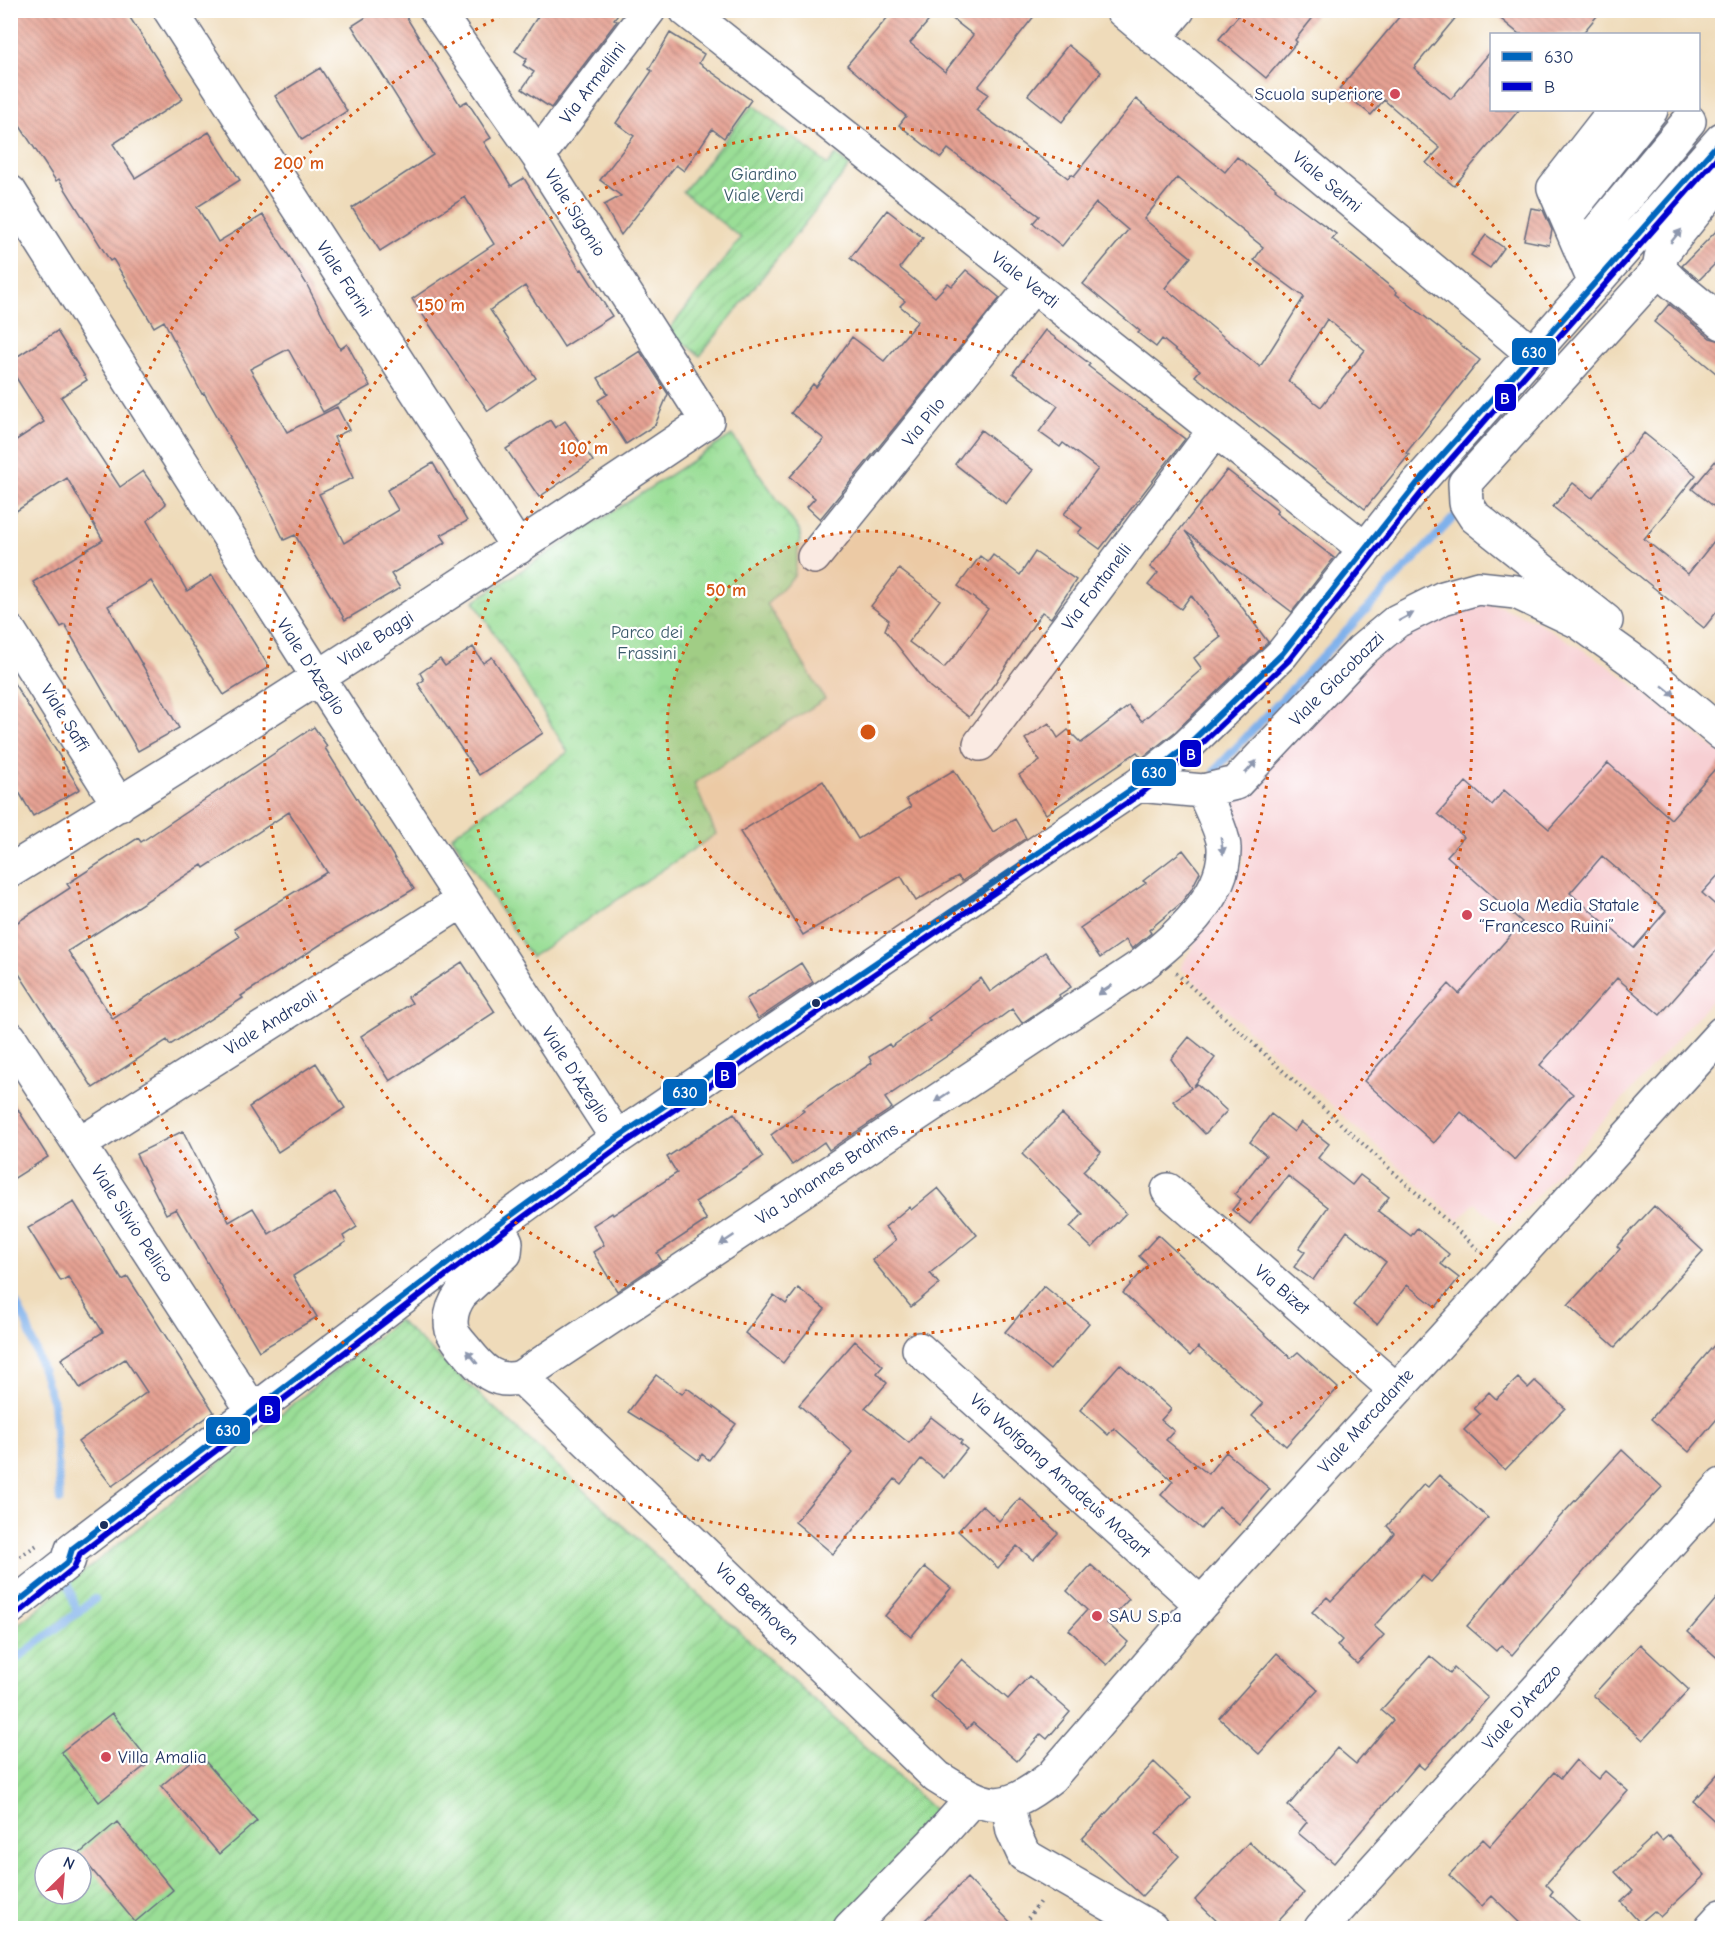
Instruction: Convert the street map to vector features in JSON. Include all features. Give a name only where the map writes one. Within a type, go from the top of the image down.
[{"type":"street","name":"Viale Farini","points":[[170,10],[518,548]]},
{"type":"street","name":"Viale Sigonio","points":[[436,10],[538,156],[707,421]]},
{"type":"street","name":"Via Armellini","points":[[538,156],[649,10]]},
{"type":"street","name":"Viale Verdi","points":[[686,10],[1365,549]]},
{"type":"street","name":"Viale Selmi","points":[[1122,10],[1532,353]]},
{"type":"street","points":[[1154,38],[1178,10]]},
{"type":"street","points":[[1595,283],[1554,188],[1614,111]]},
{"type":"street","points":[[1566,216],[1650,111]]},
{"type":"street","points":[[10,1608],[68,1562],[72,1549],[498,1225],[617,1138],[1138,785],[1187,746],[1282,654],[1416,485],[1720,142],[1682,116],[1581,251]]},
{"type":"street","points":[[1639,665],[1634,643],[1475,517],[1466,503],[1465,483],[1659,269],[1662,253],[1722,179]]},
{"type":"street","name":"Viale D'Azeglio","points":[[10,192],[462,902],[617,1138]]},
{"type":"street","points":[[1659,269],[1722,322]]},
{"type":"street","name":"Via Pilo","points":[[814,557],[1033,286]]},
{"type":"street","name":"Viale Baggi","points":[[10,871],[119,805],[518,548],[707,421]]},
{"type":"street","name":"Via Fontanelli","points":[[980,744],[1215,430]]},
{"type":"street","name":"Viale Giacobazzi","points":[[1138,785],[1203,791],[1236,783],[1361,651],[1397,621],[1443,598],[1478,588],[1516,592],[1579,622],[1639,665],[1722,734]]},
{"type":"street","name":"Viale Saffi","points":[[10,632],[119,805]]},
{"type":"street","name":"Via Johannes Brahms","points":[[521,1377],[1166,947],[1210,897],[1222,870],[1224,846],[1203,791]]},
{"type":"street","name":"Viale Andreoli","points":[[80,1144],[462,902]]},
{"type":"street","name":"Viale Mercadante","points":[[1008,1804],[1031,1792],[1051,1777],[1201,1604],[1395,1389],[1722,1034]]},
{"type":"street","name":"Viale Silvio Pellico","points":[[10,1038],[253,1411]]},
{"type":"street","name":"Via Bizet","points":[[1168,1190],[1395,1389]]},
{"type":"street","points":[[498,1225],[506,1242],[505,1253],[461,1294],[455,1302],[451,1323],[453,1333],[485,1371],[496,1378],[509,1381],[521,1377]]},
{"type":"street","name":"Via Wolfgang Amadeus Mozart","points":[[919,1349],[1201,1604]]},
{"type":"street","name":"Via Beethoven","points":[[521,1377],[937,1777],[973,1798],[993,1804],[1008,1804]]},
{"type":"street","name":"Viale D'Arezzo","points":[[1321,1929],[1722,1485]]},
{"type":"street","points":[[10,1584],[58,1549],[72,1549]]},
{"type":"street","points":[[850,1929],[973,1798]]},
{"type":"street","points":[[1008,1804],[1013,1831],[1024,1855],[1150,1929]]},
{"type":"street","points":[[1711,1929],[1722,1916]]},
{"type":"path","points":[[1155,955],[1503,1272]]},
{"type":"shaded area","name":"Scuola Media Statale “Francesco Ruini”","points":[[1475,602],[1499,606],[1534,620],[1608,665],[1722,754],[1722,989],[1507,1229],[1475,1203],[1458,1220],[1180,968],[1244,862],[1230,801],[1361,669],[1406,631]]},
{"type":"green space","name":"Giardino Viale Verdi","points":[[753,105],[828,165],[836,155],[850,166],[700,356],[668,331],[741,238],[683,192]]},
{"type":"green space","name":"Parco dei Frassini","points":[[732,435],[801,533],[794,576],[767,604],[825,699],[694,783],[716,834],[531,957],[452,836],[568,752],[474,601]]},
{"type":"green space","points":[[398,1320],[944,1819],[837,1928],[11,1928],[11,1630]]},
{"type":"building","points":[[10,10],[125,10],[183,99],[113,144],[135,178],[209,132],[240,180],[197,207],[218,242],[263,215],[306,283],[340,349],[347,344],[370,386],[323,412],[288,349],[250,369],[287,432],[337,407],[349,430],[334,437],[353,478],[319,494],[344,543],[398,510],[387,490],[433,463],[467,521],[441,535],[446,542],[391,574],[400,588],[345,620],[295,535],[284,540],[262,495],[204,393],[202,394],[164,321],[154,327],[113,259],[110,261],[59,179],[56,181],[10,111]]},
{"type":"building","points":[[377,10],[402,10],[460,105],[467,101],[491,138],[484,142],[511,186],[524,178],[580,270],[582,269],[612,316],[564,347],[525,286],[490,310],[536,378],[488,411],[412,299],[494,244],[465,197],[380,251],[352,208],[433,155],[352,26]]},
{"type":"building","points":[[542,10],[621,10],[614,19],[617,21],[551,108],[522,89],[534,72],[523,65],[527,59],[515,51]]},
{"type":"building","points":[[894,10],[938,10],[910,43],[945,72],[973,35],[941,10],[1039,10],[978,87],[988,94],[976,110],[1068,178],[1071,174],[1074,176],[1136,99],[1225,172],[1237,157],[1275,189],[1336,234],[1332,239],[1397,292],[1396,294],[1480,360],[1406,453],[1409,455],[1365,509],[1195,376],[1200,370],[1162,339],[1156,347],[1083,284],[1128,230],[1096,203],[1062,246],[1033,223],[1039,216],[948,149],[941,158],[899,125],[906,116],[847,65]],"holes":[[[1177,178],[1263,247],[1254,260],[1304,297],[1260,367],[1165,288],[1191,257],[1144,219]],[[1327,319],[1365,350],[1321,407],[1288,381]]]},
{"type":"building","points":[[1243,10],[1319,10],[1295,40],[1297,42],[1266,78],[1219,39]]},
{"type":"building","name":"Scuola superiore","points":[[1405,10],[1462,10],[1414,68],[1451,99],[1490,52],[1490,111],[1518,111],[1454,186],[1426,163],[1440,148],[1384,100],[1371,115],[1339,89]]},
{"type":"building","points":[[1490,10],[1602,10],[1583,33],[1518,33]]},
{"type":"building","points":[[670,33],[704,54],[699,63],[751,100],[724,138],[712,129],[684,171],[676,165],[621,235],[604,205],[621,196],[600,180],[634,136],[616,123],[652,71],[649,69]]},
{"type":"building","points":[[1068,45],[1101,72],[1062,122],[1028,95]]},
{"type":"building","points":[[320,68],[347,111],[302,140],[275,96]]},
{"type":"building","points":[[1531,208],[1543,210],[1552,230],[1549,245],[1524,240]]},
{"type":"building","points":[[887,210],[923,238],[900,268],[935,297],[948,283],[952,286],[966,270],[1000,298],[820,519],[807,507],[815,498],[790,477],[824,439],[791,413],[813,384],[816,387],[852,337],[884,361],[918,321],[900,306],[905,301],[850,258]]},
{"type":"building","points":[[1722,225],[1722,257],[1699,280],[1682,266]]},
{"type":"building","points":[[1486,235],[1504,248],[1490,268],[1471,255]]},
{"type":"building","points":[[1669,304],[1710,338],[1722,341],[1722,378],[1654,322]]},
{"type":"building","points":[[1045,330],[1090,364],[1088,366],[1185,439],[1100,549],[1078,533],[1082,528],[1064,514],[1098,469],[1063,443],[1060,447],[1039,432],[1058,406],[1013,373]]},
{"type":"building","points":[[57,331],[87,380],[61,397],[120,487],[143,471],[166,504],[147,521],[187,591],[212,575],[269,667],[224,695],[151,581],[108,606],[179,728],[138,751],[65,625],[61,627],[33,582],[103,540],[67,478],[10,515],[10,444],[44,422],[10,368],[10,361]]},
{"type":"building","points":[[640,351],[668,394],[655,425],[626,444],[598,400],[608,394],[598,378]]},
{"type":"building","points":[[550,420],[555,428],[565,421],[593,461],[539,497],[506,449]]},
{"type":"building","points":[[981,430],[1033,470],[1006,504],[955,464]]},
{"type":"building","points":[[1644,433],[1696,475],[1644,539],[1688,574],[1722,531],[1722,605],[1704,628],[1553,507],[1573,483],[1592,498]]},
{"type":"building","points":[[1722,453],[1722,513],[1692,489]]},
{"type":"building","points":[[1227,470],[1278,510],[1276,513],[1334,558],[1292,612],[1185,531],[1268,642],[1175,732],[1142,758],[1137,752],[1046,814],[1019,775],[1040,761],[1025,739],[1049,723],[1058,738],[1068,730],[1081,743],[1129,706],[1142,721],[1202,669],[1194,658],[1221,637],[1191,595],[1181,609],[1148,585],[1158,573],[1150,567]]},
{"type":"building","points":[[1035,552],[1076,580],[1051,618],[1042,612],[995,683],[969,717],[930,687],[885,630],[889,620],[871,606],[899,569],[940,600],[909,642],[944,668],[988,609],[958,586],[980,556],[988,562],[993,555],[1020,575]]},
{"type":"building","points":[[473,647],[483,663],[492,657],[543,733],[479,775],[418,684],[424,680],[420,673],[440,659],[445,666]]},
{"type":"building","points":[[10,677],[80,789],[33,816],[10,777]]},
{"type":"building","points":[[314,727],[414,889],[329,939],[170,1045],[167,1040],[93,1088],[10,960],[10,927],[70,888],[67,884],[138,838],[141,842]],"holes":[[[289,812],[327,872],[234,929],[239,937],[113,1019],[68,951],[202,865],[204,868]]]},
{"type":"building","points":[[1722,761],[1722,871],[1702,893],[1722,911],[1722,944],[1660,1015],[1617,978],[1540,1065],[1573,1094],[1515,1160],[1461,1112],[1434,1143],[1364,1081],[1449,984],[1459,994],[1522,922],[1447,856],[1464,837],[1438,814],[1466,782],[1492,805],[1504,790],[1549,829],[1608,763],[1671,819]],"holes":[[[1602,856],[1666,911],[1634,948],[1570,893]]]},
{"type":"building","points":[[954,770],[993,832],[1015,819],[1026,838],[962,881],[958,876],[916,901],[901,876],[803,935],[740,832],[823,781],[858,839],[911,807],[906,799]]},
{"type":"building","points":[[1183,850],[1200,872],[1191,890],[1180,904],[1149,930],[1151,933],[1132,949],[1126,940],[1100,958],[1080,928],[1146,883],[1143,881]]},
{"type":"building","points":[[1045,952],[1071,987],[1059,995],[1060,997],[1022,1023],[1012,1009],[885,1098],[892,1108],[829,1150],[824,1142],[792,1165],[771,1135],[804,1111],[802,1109],[872,1063],[869,1057],[889,1044],[891,1047],[930,1020],[928,1018],[981,978],[990,992]]},
{"type":"building","points":[[462,962],[495,1012],[390,1081],[361,1036],[412,1003],[408,997]]},
{"type":"building","points":[[801,963],[813,982],[758,1019],[746,999]]},
{"type":"building","points":[[1189,1037],[1215,1058],[1193,1087],[1197,1084],[1227,1111],[1205,1134],[1173,1101],[1191,1088],[1171,1059]]},
{"type":"building","points":[[316,1063],[345,1108],[278,1152],[249,1107]]},
{"type":"building","points":[[10,1097],[48,1157],[10,1181]]},
{"type":"building","points":[[734,1113],[763,1157],[695,1202],[707,1220],[657,1253],[662,1261],[617,1291],[593,1252],[604,1245],[593,1225],[612,1213],[613,1215],[677,1173],[667,1157]]},
{"type":"building","points":[[1062,1114],[1101,1152],[1083,1171],[1126,1213],[1092,1248],[1070,1227],[1083,1214],[1022,1154]]},
{"type":"building","points":[[1271,1114],[1294,1132],[1301,1122],[1329,1144],[1318,1158],[1352,1185],[1360,1175],[1389,1197],[1378,1211],[1411,1236],[1417,1228],[1449,1254],[1441,1264],[1459,1278],[1436,1307],[1407,1285],[1377,1324],[1353,1305],[1386,1262],[1347,1231],[1313,1280],[1294,1267],[1305,1252],[1299,1248],[1328,1207],[1288,1176],[1250,1224],[1232,1210],[1241,1199],[1235,1194],[1266,1155],[1250,1142]]},
{"type":"building","points":[[183,1131],[229,1222],[253,1208],[269,1234],[335,1192],[357,1227],[343,1236],[346,1242],[293,1276],[317,1317],[259,1351],[176,1209],[166,1214],[136,1154]]},
{"type":"building","points":[[938,1188],[977,1235],[930,1273],[939,1284],[911,1307],[872,1260],[896,1240],[885,1227],[909,1207],[911,1210]]},
{"type":"building","points":[[74,1202],[122,1280],[128,1277],[214,1412],[112,1486],[78,1442],[147,1392],[125,1359],[80,1388],[61,1359],[103,1332],[68,1277],[61,1281],[28,1228]]},
{"type":"building","points":[[1654,1206],[1703,1251],[1615,1347],[1568,1305],[1620,1249],[1617,1246]]},
{"type":"building","points":[[1158,1235],[1291,1358],[1298,1352],[1338,1388],[1286,1446],[1252,1416],[1263,1404],[1198,1347],[1190,1356],[1123,1293],[1148,1265],[1139,1256]]},
{"type":"building","points":[[1044,1286],[1089,1323],[1050,1370],[1005,1332]]},
{"type":"building","points":[[798,1288],[825,1309],[783,1363],[745,1333],[774,1295],[786,1304]]},
{"type":"building","points":[[1722,1336],[1722,1413],[1689,1452],[1651,1419]]},
{"type":"building","points":[[855,1341],[883,1366],[877,1373],[887,1383],[865,1408],[909,1443],[931,1417],[962,1441],[960,1443],[967,1449],[944,1478],[921,1459],[901,1484],[895,1479],[833,1554],[795,1522],[853,1452],[799,1405]]},
{"type":"building","points":[[1120,1364],[1171,1409],[1161,1420],[1174,1431],[1166,1440],[1208,1474],[1226,1452],[1270,1489],[1239,1525],[1219,1507],[1201,1529],[1161,1495],[1173,1481],[1114,1428],[1108,1435],[1080,1410]]},
{"type":"building","points":[[656,1375],[682,1394],[687,1388],[736,1424],[709,1460],[702,1454],[698,1460],[662,1433],[628,1412]]},
{"type":"building","points":[[1518,1378],[1528,1388],[1535,1381],[1565,1408],[1505,1470],[1464,1430],[1480,1414],[1474,1408],[1489,1392],[1496,1399]]},
{"type":"building","points":[[1622,1450],[1662,1487],[1597,1556],[1512,1655],[1501,1645],[1496,1651],[1467,1626],[1558,1519]]},
{"type":"building","points":[[1439,1475],[1488,1518],[1431,1582],[1422,1575],[1374,1626],[1384,1635],[1357,1664],[1337,1646],[1342,1640],[1312,1612],[1327,1597],[1331,1601],[1386,1543],[1394,1533],[1387,1526],[1424,1484],[1428,1487]]},
{"type":"building","points":[[1020,1498],[1058,1533],[1033,1560],[1017,1546],[998,1568],[958,1531],[982,1505],[999,1521]]},
{"type":"building","name":"SAU S.p.a","points":[[1091,1565],[1129,1599],[1107,1623],[1128,1642],[1107,1665],[1069,1630],[1087,1610],[1067,1591]]},
{"type":"building","points":[[925,1567],[951,1588],[911,1637],[885,1616]]},
{"type":"building","points":[[1722,1592],[1722,1662],[1688,1632]]},
{"type":"building","points":[[1640,1644],[1689,1690],[1643,1740],[1593,1695]]},
{"type":"building","points":[[1277,1653],[1318,1690],[1259,1754],[1219,1718]]},
{"type":"building","points":[[1430,1656],[1450,1673],[1454,1668],[1488,1698],[1424,1769],[1418,1764],[1334,1863],[1298,1833],[1307,1822],[1288,1806],[1337,1748],[1356,1764],[1393,1720],[1381,1710]]},
{"type":"building","points":[[962,1659],[1008,1699],[1029,1676],[1070,1712],[1047,1739],[1041,1734],[1017,1761],[973,1723],[967,1729],[930,1696]]},
{"type":"building","name":"Villa Amalia","points":[[112,1713],[150,1762],[99,1802],[61,1752]]},
{"type":"building","points":[[199,1754],[257,1821],[219,1854],[161,1786]]},
{"type":"building","points":[[1576,1760],[1598,1779],[1605,1771],[1628,1791],[1546,1884],[1553,1891],[1550,1895],[1586,1929],[1526,1929],[1492,1896],[1482,1906],[1449,1875],[1483,1839],[1490,1846],[1554,1772],[1561,1778]]},
{"type":"building","points":[[1154,1762],[1191,1797],[1156,1834],[1179,1856],[1142,1896],[1082,1839]]},
{"type":"building","points":[[1722,1769],[1722,1828],[1693,1801]]},
{"type":"building","points":[[117,1822],[173,1890],[135,1922],[93,1871],[93,1846],[88,1846]]},
{"type":"building","points":[[1656,1834],[1662,1841],[1669,1835],[1705,1875],[1660,1917],[1654,1911],[1640,1923],[1621,1902],[1633,1891],[1615,1872]]},
{"type":"building","points":[[1249,1842],[1304,1893],[1270,1929],[1225,1929],[1195,1900]]},
{"type":"building","points":[[967,1878],[1017,1929],[916,1929]]},
{"type":"waterway","points":[[1215,770],[1457,514]]},
{"type":"waterway","points":[[10,1292],[26,1322],[53,1402],[60,1500]]},
{"type":"waterway","points":[[67,1579],[77,1613]]},
{"type":"waterway","points":[[10,1664],[95,1599]]},
{"type":"transit line","name":"630","points":[[10,1608],[68,1562],[72,1549],[498,1225],[617,1138],[1138,785],[1187,746],[1282,654],[1416,485],[1722,139]]},
{"type":"transit line","name":"B","points":[[16,1615],[74,1568],[80,1554],[503,1232],[622,1145],[1143,792],[1193,752],[1289,660],[1423,491],[1722,152]]},
{"type":"place","name":"Scuola superiore","points":[[1395,94]]},
{"type":"place","name":"Scuola Media Statale “Francesco Ruini”","points":[[1467,915]]},
{"type":"place","name":"SAU S.p.a","points":[[1097,1616]]},
{"type":"place","name":"Villa Amalia","points":[[106,1757]]}]
